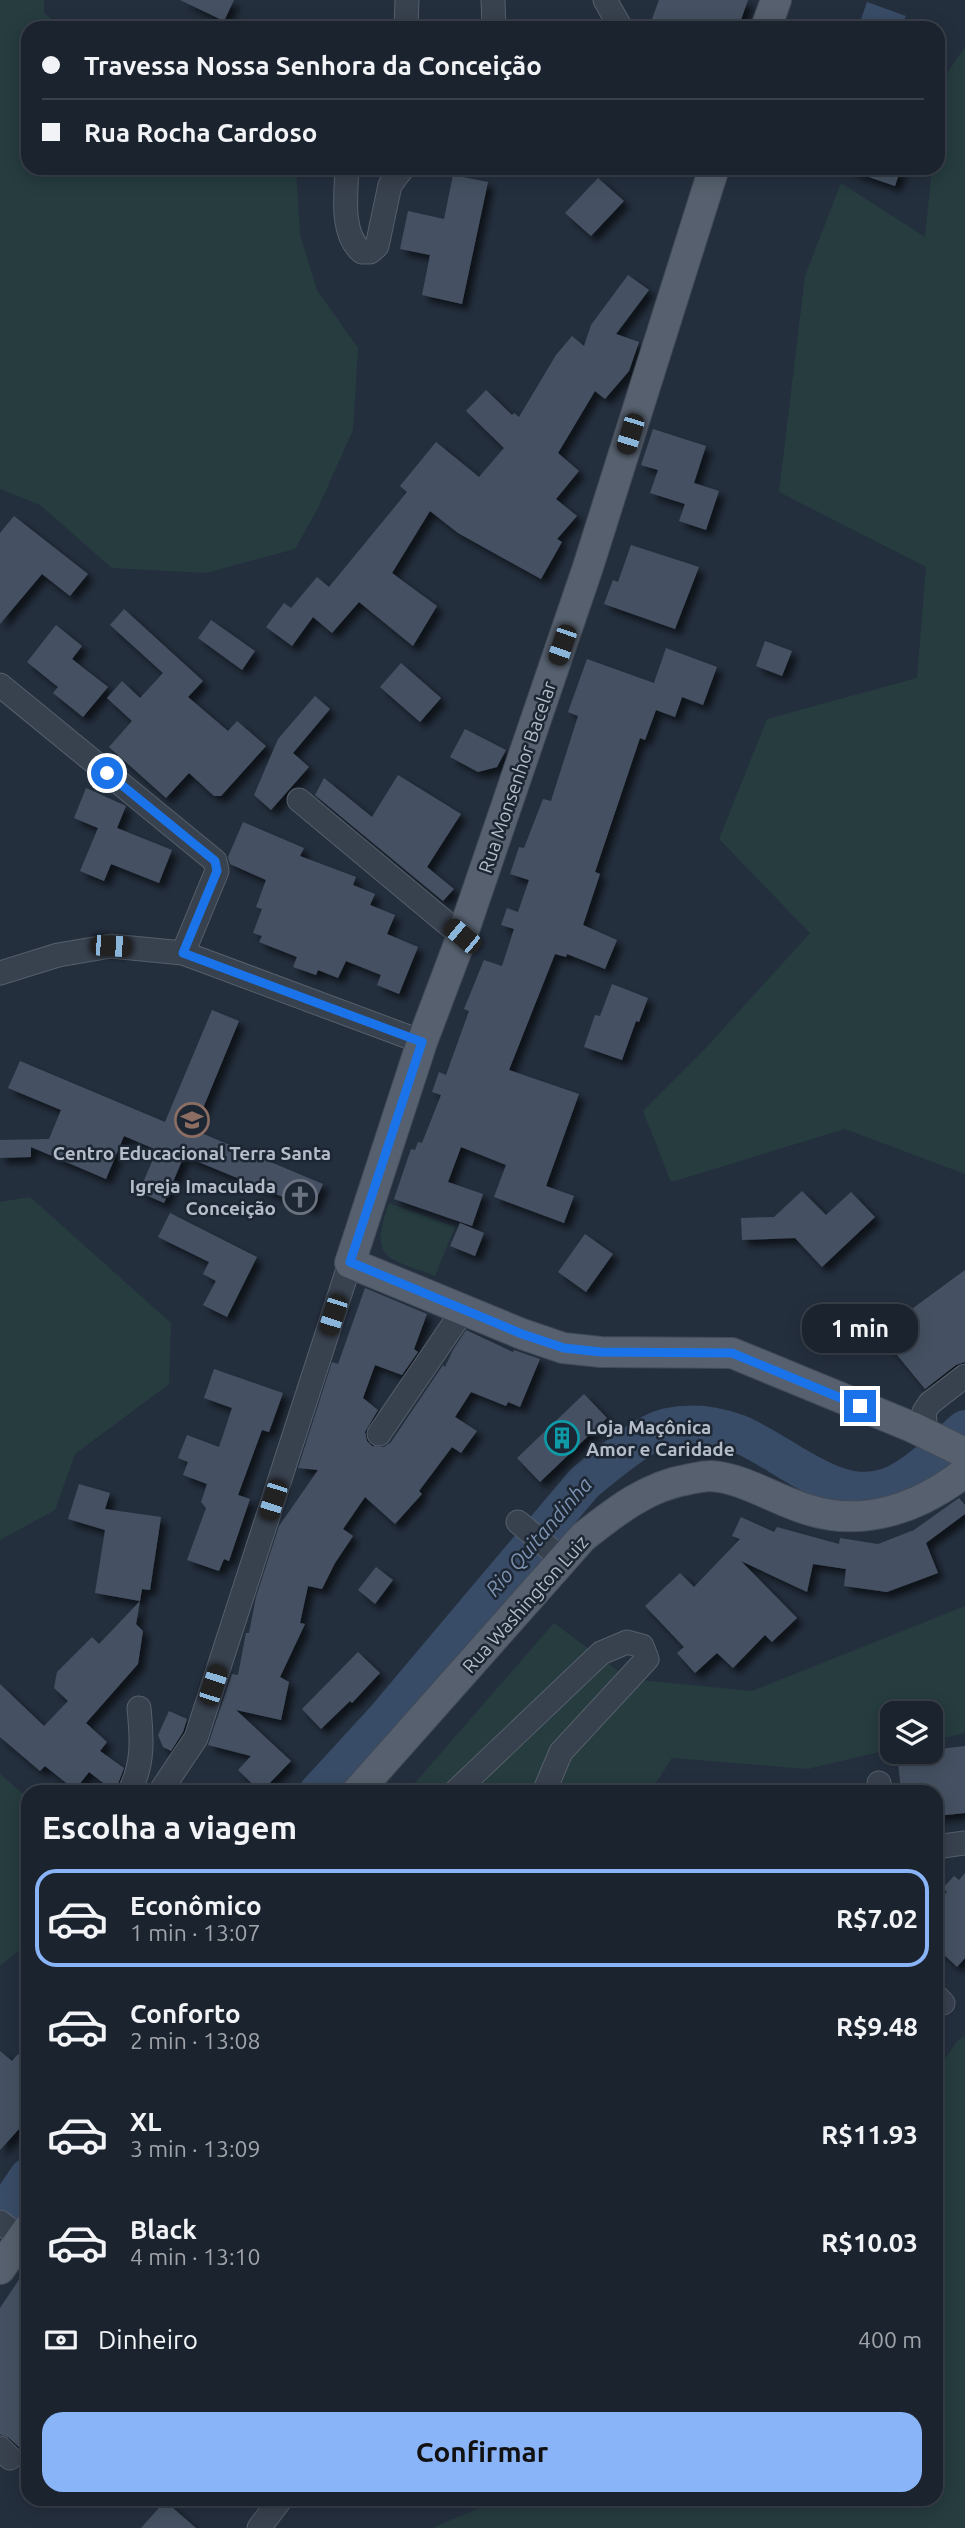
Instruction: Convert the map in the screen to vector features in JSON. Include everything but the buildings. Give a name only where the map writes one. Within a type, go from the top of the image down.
[{"type":"main road","points":[[768,21],[776,0]]},
{"type":"main road","name":"Rua Monsenhor Bacelar","points":[[350,1262],[422,1042],[462,936],[588,566],[711,175]]},
{"type":"main road","points":[[350,1262],[564,1348],[601,1352],[732,1353],[926,1433],[963,1464]]},
{"type":"main road","name":"Rua Washington Luiz","points":[[363,1785],[583,1537],[627,1502],[671,1482],[710,1476],[756,1488],[806,1509],[844,1517],[871,1517],[934,1493],[963,1464]]},
{"type":"main road","points":[[0,2269],[17,2230]]},
{"type":"street","points":[[406,21],[407,0]]},
{"type":"street","points":[[493,0],[494,21]]},
{"type":"street","points":[[605,0],[617,21]]},
{"type":"street","points":[[347,175],[349,233],[354,246],[362,253],[370,252],[377,246],[390,185],[398,175]]},
{"type":"street","points":[[0,685],[215,861],[217,871],[183,953]]},
{"type":"street","points":[[299,800],[462,936]]},
{"type":"street","points":[[0,973],[58,955],[111,946],[183,953],[422,1042]]},
{"type":"street","points":[[165,1785],[195,1738],[350,1262]]},
{"type":"street","points":[[379,1434],[464,1309]]},
{"type":"street","points":[[926,1433],[923,1412],[930,1402],[965,1376]]},
{"type":"street","points":[[518,1522],[563,1560]]},
{"type":"street","points":[[462,1785],[601,1653],[626,1642],[642,1646],[648,1659],[561,1752],[547,1785]]},
{"type":"street","points":[[132,1785],[143,1750],[139,1708]]},
{"type":"street","points":[[943,1846],[965,1843]]},
{"type":"street","points":[[259,2528],[276,2506]]},
{"type":"green space","points":[[0,0],[44,0],[44,13],[55,21],[21,21],[21,175],[296,175],[300,235],[317,290],[358,348],[353,430],[318,508],[295,549],[206,573],[112,568],[40,505],[0,489]]},
{"type":"green space","points":[[965,47],[965,1174],[845,1129],[671,1182],[643,1111],[703,1051],[810,933],[719,839],[767,719],[917,678],[926,567],[779,492],[805,276],[841,183],[925,237],[931,175],[945,175],[945,76]]},
{"type":"green space","points":[[30,1197],[171,1323],[169,1384],[75,1454],[55,1510],[0,1540],[0,1202]]},
{"type":"green space","points":[[389,1203],[455,1227],[435,1276],[404,1265],[386,1254],[381,1236]]},
{"type":"green space","points":[[965,1606],[965,1733],[943,1738],[943,1701],[880,1701],[880,1752],[808,1769],[672,1758],[655,1785],[413,1785],[554,1623],[629,1679],[752,1691]]},
{"type":"green space","points":[[0,1774],[21,1792],[21,1949],[0,1966]]},
{"type":"green space","points":[[965,2036],[965,2528],[432,2528],[484,2506],[943,2506],[943,2062],[957,2041]]},
{"type":"water","points":[[867,2],[906,16],[904,21],[860,21]]},
{"type":"waterway","name":"Rio Quitandinha","points":[[324,1785],[385,1719],[584,1483],[648,1435],[677,1425],[720,1428],[755,1441],[829,1483],[868,1491],[888,1487],[908,1476],[965,1429]]},
{"type":"waterway","name":"Rio Quitandinha","points":[[0,2219],[21,2188]]},
{"type":"place","name":"Centro Educacional Terra Santa","points":[[192,1120]]},
{"type":"place","name":"Igreja Imaculada Conceição","points":[[300,1197]]},
{"type":"place","name":"Loja Maçônica Amor e Caridade","points":[[562,1438]]},
{"type":"route","points":[[107,773],[217,865],[217,871],[183,953],[422,1042],[350,1262],[522,1334],[564,1348],[601,1352],[732,1353],[860,1406]]}]
